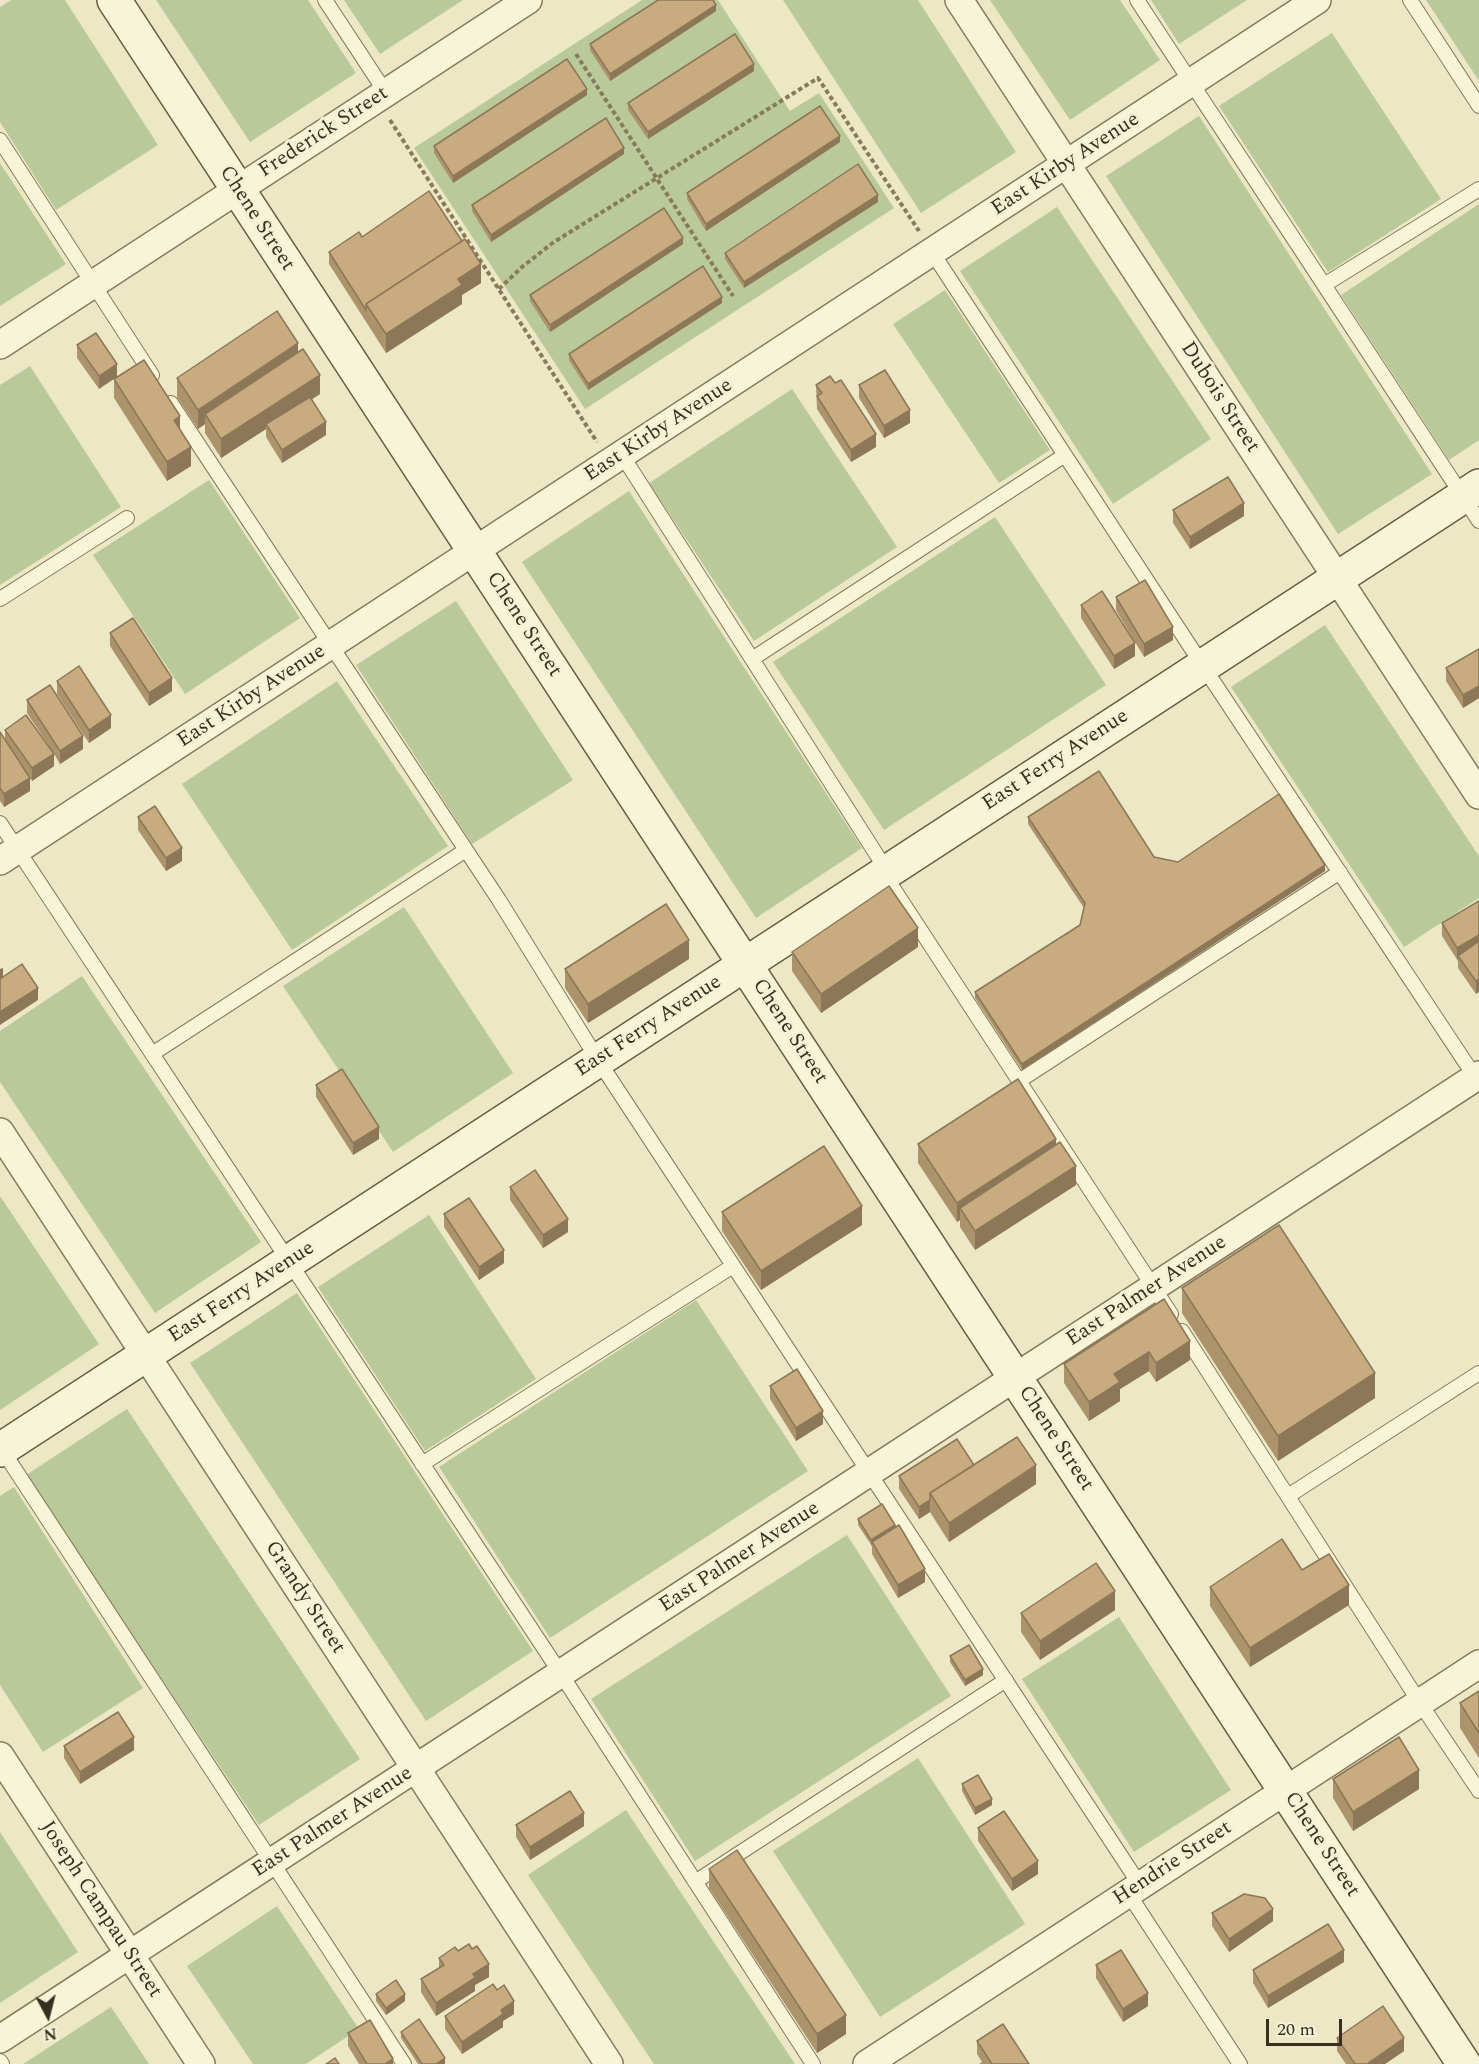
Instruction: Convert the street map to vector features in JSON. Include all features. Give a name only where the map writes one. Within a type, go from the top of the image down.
[{"type":"street","name":"Chene Street","points":[[114,0],[1464,2064]]},
{"type":"street","name":"Frederick Street","points":[[0,345],[528,0]]},
{"type":"street","name":"Dubois Street","points":[[959,0],[1479,795]]},
{"type":"street","name":"East Kirby Avenue","points":[[9,856],[1317,0]]},
{"type":"street","name":"East Ferry Avenue","points":[[1,1448],[146,1356],[1337,578],[1474,501]]},
{"type":"street","name":"East Palmer Avenue","points":[[0,2039],[1478,1078]]},
{"type":"street","name":"Grandy Street","points":[[0,1132],[609,2064]]},
{"type":"street","name":"Hendrie Street","points":[[867,2064],[1479,1665]]},
{"type":"street","name":"Joseph Campau Street","points":[[0,1756],[201,2064]]},
{"type":"lane","points":[[325,0],[381,96]]},
{"type":"lane","points":[[1137,0],[1324,285],[1474,501]]},
{"type":"lane","points":[[1410,0],[1479,106]]},
{"type":"lane","points":[[0,140],[93,285],[466,850],[598,1060],[1006,1680],[1240,2064]]},
{"type":"lane","points":[[1324,285],[1479,189]]},
{"type":"lane","points":[[932,252],[1203,666],[1478,1078]]},
{"type":"lane","points":[[752,659],[1065,455]]},
{"type":"lane","points":[[616,459],[752,659],[1019,1081],[1479,1791]]},
{"type":"lane","points":[[0,599],[128,518]]},
{"type":"lane","points":[[0,823],[9,856],[152,1054],[561,1674],[813,2064]]},
{"type":"lane","points":[[152,1054],[466,850]]},
{"type":"lane","points":[[1019,1081],[1340,872]]},
{"type":"lane","points":[[422,1464],[733,1266]]},
{"type":"lane","points":[[1288,1496],[1479,1374]]},
{"type":"lane","points":[[1,1448],[404,2064]]},
{"type":"lane","points":[[695,1882],[1006,1680]]},
{"type":"path","points":[[576,54],[733,296]]},
{"type":"path","points":[[499,289],[554,242],[818,78],[932,252]]},
{"type":"path","points":[[381,96],[499,289],[616,459]]},
{"type":"green space","points":[[11,0],[65,0],[158,145],[56,210],[0,122],[0,7]]},
{"type":"green space","points":[[156,0],[308,0],[356,73],[250,142]]},
{"type":"green space","points":[[344,0],[463,0],[380,54]]},
{"type":"green space","points":[[642,0],[718,0],[790,111],[819,93],[894,208],[585,409],[414,148]]},
{"type":"green space","points":[[783,0],[918,0],[1016,152],[921,213]]},
{"type":"green space","points":[[990,0],[1120,0],[1160,60],[1070,120]]},
{"type":"green space","points":[[1151,0],[1247,0],[1179,44]]},
{"type":"green space","points":[[1426,0],[1479,0],[1479,81]]},
{"type":"green space","points":[[1332,33],[1441,199],[1328,272],[1219,106]]},
{"type":"green space","points":[[1199,116],[1432,474],[1338,534],[1106,176]]},
{"type":"green space","points":[[0,163],[66,264],[0,306]]},
{"type":"green space","points":[[1479,204],[1479,440],[1449,460],[1341,295]]},
{"type":"green space","points":[[1057,207],[1211,439],[1113,504],[960,271]]},
{"type":"green space","points":[[945,290],[1050,450],[999,483],[893,324]]},
{"type":"green space","points":[[30,366],[121,507],[0,585],[0,385]]},
{"type":"green space","points":[[792,389],[897,547],[754,641],[649,483]]},
{"type":"green space","points":[[209,480],[300,618],[185,694],[93,555]]},
{"type":"green space","points":[[629,491],[862,848],[756,918],[522,562]]},
{"type":"green space","points":[[995,517],[1106,685],[884,830],[773,662]]},
{"type":"green space","points":[[456,601],[573,780],[472,844],[356,665]]},
{"type":"green space","points":[[1325,625],[1479,856],[1479,898],[1404,947],[1231,687]]},
{"type":"green space","points":[[337,681],[448,846],[292,950],[182,784]]},
{"type":"green space","points":[[404,907],[513,1073],[393,1152],[283,986]]},
{"type":"green space","points":[[82,976],[261,1242],[155,1313],[0,1082],[0,1031]]},
{"type":"green space","points":[[0,1196],[99,1344],[0,1410]]},
{"type":"green space","points":[[429,1215],[536,1379],[425,1451],[318,1287]]},
{"type":"green space","points":[[297,1293],[533,1651],[426,1721],[190,1363]]},
{"type":"green space","points":[[696,1300],[808,1471],[550,1638],[439,1467]]},
{"type":"green space","points":[[127,1409],[360,1759],[259,1825],[26,1475]]},
{"type":"green space","points":[[14,1487],[143,1688],[43,1752],[0,1685],[0,1496]]},
{"type":"green space","points":[[847,1535],[951,1696],[695,1861],[591,1699]]},
{"type":"green space","points":[[1119,1617],[1231,1790],[1134,1852],[1022,1679]]},
{"type":"green space","points":[[918,1758],[1025,1924],[880,2017],[773,1851]]},
{"type":"green space","points":[[626,1810],[795,2064],[654,2064],[528,1875]]},
{"type":"green space","points":[[0,1832],[78,1952],[0,2003]]},
{"type":"green space","points":[[277,1906],[359,2029],[306,2064],[253,2064],[187,1966]]},
{"type":"green space","points":[[111,2007],[149,2064],[23,2064]]},
{"type":"building","points":[[658,0],[713,0],[716,5],[610,74],[590,44]]},
{"type":"building","points":[[735,34],[754,64],[648,132],[628,103]]},
{"type":"building","points":[[567,59],[587,89],[453,176],[434,146]]},
{"type":"building","points":[[820,106],[840,136],[706,224],[687,193]]},
{"type":"building","points":[[606,118],[624,148],[491,235],[472,205]]},
{"type":"building","points":[[858,164],[878,195],[744,282],[725,253]]},
{"type":"building","points":[[429,191],[462,241],[366,304],[366,310],[329,252],[359,232],[362,237]]},
{"type":"building","points":[[664,208],[683,238],[550,325],[530,295]]},
{"type":"building","points":[[465,239],[481,264],[458,279],[462,285],[386,334],[366,304]]},
{"type":"building","points":[[703,266],[722,297],[588,384],[569,354]]},
{"type":"building","points":[[277,311],[298,343],[198,410],[177,378]]},
{"type":"building","points":[[96,333],[117,364],[99,376],[77,345]]},
{"type":"building","points":[[303,349],[320,375],[221,439],[205,414]]},
{"type":"building","points":[[144,360],[180,416],[174,420],[191,447],[167,462],[114,379]]},
{"type":"building","points":[[885,370],[910,410],[884,426],[859,385]]},
{"type":"building","points":[[830,376],[835,383],[841,380],[876,434],[851,450],[817,396],[822,393],[816,385]]},
{"type":"building","points":[[310,397],[326,422],[282,450],[266,424]]},
{"type":"building","points":[[1228,477],[1244,503],[1190,537],[1173,510]]},
{"type":"building","points":[[1145,580],[1173,627],[1144,644],[1116,597]]},
{"type":"building","points":[[1102,591],[1135,643],[1114,656],[1081,605]]},
{"type":"building","points":[[133,618],[172,678],[149,693],[110,633]]},
{"type":"building","points":[[1479,649],[1479,686],[1463,695],[1446,668]]},
{"type":"building","points":[[79,666],[111,715],[89,730],[57,681]]},
{"type":"building","points":[[50,685],[83,736],[60,751],[27,700]]},
{"type":"building","points":[[26,715],[54,754],[32,768],[5,730]]},
{"type":"building","points":[[0,732],[30,778],[4,794],[0,788]]},
{"type":"building","points":[[1099,771],[1154,857],[1178,862],[1279,794],[1325,865],[1022,1064],[975,992],[1080,925],[1085,903],[1028,817]]},
{"type":"building","points":[[155,806],[182,848],[166,858],[138,817]]},
{"type":"building","points":[[889,886],[918,928],[821,994],[792,952]]},
{"type":"building","points":[[1479,901],[1479,935],[1457,948],[1442,923]]},
{"type":"building","points":[[666,904],[689,940],[588,1004],[565,969]]},
{"type":"building","points":[[1479,941],[1479,979],[1476,981],[1458,956]]},
{"type":"building","points":[[22,964],[38,988],[0,1012],[0,979]]},
{"type":"building","points":[[342,1069],[379,1127],[353,1143],[316,1085]]},
{"type":"building","points":[[1018,1079],[1056,1139],[957,1203],[918,1144]]},
{"type":"building","points":[[1060,1142],[1076,1166],[975,1231],[960,1208]]},
{"type":"building","points":[[824,1146],[862,1206],[761,1271],[722,1212]]},
{"type":"building","points":[[535,1170],[568,1219],[543,1235],[510,1187]]},
{"type":"building","points":[[469,1198],[504,1250],[479,1267],[444,1214]]},
{"type":"building","points":[[1279,1225],[1375,1373],[1278,1436],[1182,1288]]},
{"type":"building","points":[[1164,1299],[1190,1341],[1156,1363],[1149,1352],[1114,1374],[1120,1382],[1089,1402],[1064,1364]]},
{"type":"building","points":[[797,1369],[823,1411],[796,1428],[770,1386]]},
{"type":"building","points":[[1017,1437],[1036,1465],[949,1523],[930,1493]]},
{"type":"building","points":[[957,1439],[974,1465],[930,1493],[930,1500],[919,1507],[899,1476]]},
{"type":"building","points":[[882,1504],[895,1525],[871,1540],[858,1519]]},
{"type":"building","points":[[899,1525],[925,1569],[898,1585],[872,1542]]},
{"type":"building","points":[[1282,1539],[1302,1570],[1329,1554],[1349,1585],[1250,1648],[1210,1587]]},
{"type":"building","points":[[1096,1563],[1115,1591],[1040,1641],[1021,1613]]},
{"type":"building","points":[[969,1645],[983,1669],[965,1680],[950,1656]]},
{"type":"building","points":[[1479,1691],[1479,1733],[1460,1703]]},
{"type":"building","points":[[118,1712],[134,1737],[80,1772],[64,1746]]},
{"type":"building","points":[[1399,1737],[1419,1770],[1353,1812],[1333,1779]]},
{"type":"building","points":[[978,1775],[992,1799],[975,1808],[962,1784]]},
{"type":"building","points":[[570,1791],[584,1813],[530,1847],[516,1825]]},
{"type":"building","points":[[1004,1811],[1038,1861],[1012,1879],[978,1828]]},
{"type":"building","points":[[737,1850],[846,2015],[817,2034],[709,1869]]},
{"type":"building","points":[[1244,1894],[1265,1898],[1273,1909],[1229,1939],[1212,1913]]},
{"type":"building","points":[[1328,1924],[1344,1950],[1268,1996],[1253,1970]]},
{"type":"building","points":[[469,1944],[472,1949],[477,1946],[489,1964],[473,1974],[475,1978],[436,2003],[421,1979],[444,1965],[439,1958],[455,1947],[458,1951]]},
{"type":"building","points":[[1121,1950],[1148,1993],[1123,2009],[1096,1965]]},
{"type":"building","points":[[396,1980],[405,1994],[386,2008],[376,1994]]},
{"type":"building","points":[[493,1984],[497,1990],[504,1985],[514,2001],[501,2010],[503,2014],[462,2042],[445,2016]]},
{"type":"building","points":[[1383,2006],[1404,2038],[1367,2064],[1355,2064],[1337,2038]]},
{"type":"building","points":[[419,2019],[445,2058],[436,2064],[422,2064],[401,2032]]},
{"type":"building","points":[[370,2020],[393,2059],[385,2064],[367,2064],[348,2033]]},
{"type":"building","points":[[1003,2024],[1029,2064],[992,2064],[977,2041]]},
{"type":"building","points":[[335,2058],[339,2064],[326,2064]]}]
